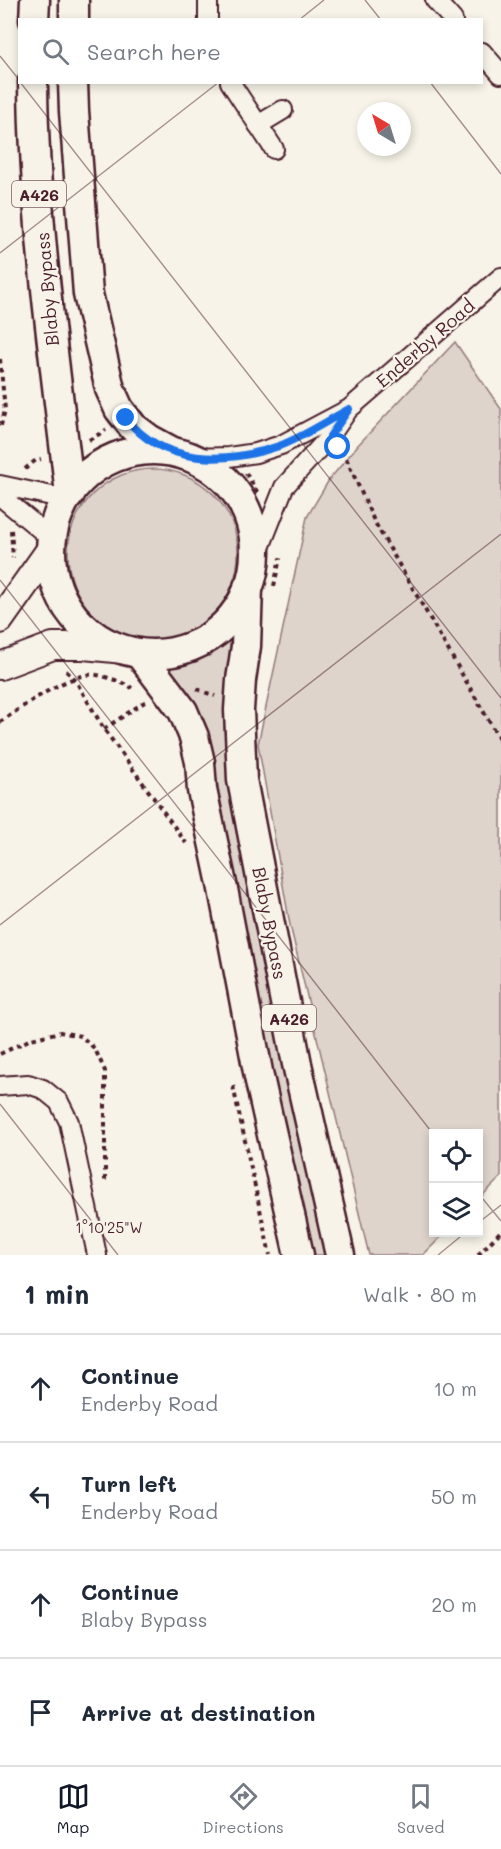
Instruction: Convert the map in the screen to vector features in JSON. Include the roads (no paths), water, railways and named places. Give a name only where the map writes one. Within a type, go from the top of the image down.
[{"type":"main road","points":[[34,18],[35,0]]},
{"type":"main road","points":[[74,0],[74,18]]},
{"type":"main road","name":"Blaby Bypass","points":[[33,84],[47,305],[68,496]]},
{"type":"main road","name":"A426","points":[[74,84],[74,122],[88,294],[110,389],[119,409],[133,427],[148,440],[183,456]]},
{"type":"main road","points":[[0,666],[53,646],[84,646],[131,652],[159,654],[177,651],[195,645],[212,635],[235,612],[258,580],[251,526],[238,496],[219,475],[183,456],[144,451],[106,462],[91,472],[68,496],[57,518],[51,543],[54,578],[68,609],[92,634],[131,652]]},
{"type":"main road","points":[[0,620],[51,543]]},
{"type":"main road","name":"Blaby Bypass","points":[[258,580],[240,680],[242,780],[300,1075],[340,1255]]},
{"type":"main road","name":"A426","points":[[131,652],[183,711],[194,737],[200,762],[202,790],[259,1077],[288,1215],[299,1255]]},
{"type":"street","points":[[208,0],[208,18]]},
{"type":"street","points":[[435,0],[451,18]]},
{"type":"street","points":[[483,53],[501,74]]},
{"type":"street","points":[[231,84],[274,149]]},
{"type":"street","points":[[258,125],[284,110]]},
{"type":"street","name":"Enderby Road","points":[[183,456],[228,457],[256,453],[281,445],[349,409],[501,277]]},
{"type":"street","name":"Enderby Road","points":[[258,580],[284,487],[330,436],[349,409]]},
{"type":"street","points":[[0,485],[68,496]]},
{"type":"street","points":[[0,496],[51,543]]},
{"type":"street","points":[[0,1086],[28,1084],[44,1089],[59,1102],[69,1122],[97,1255]]}]
